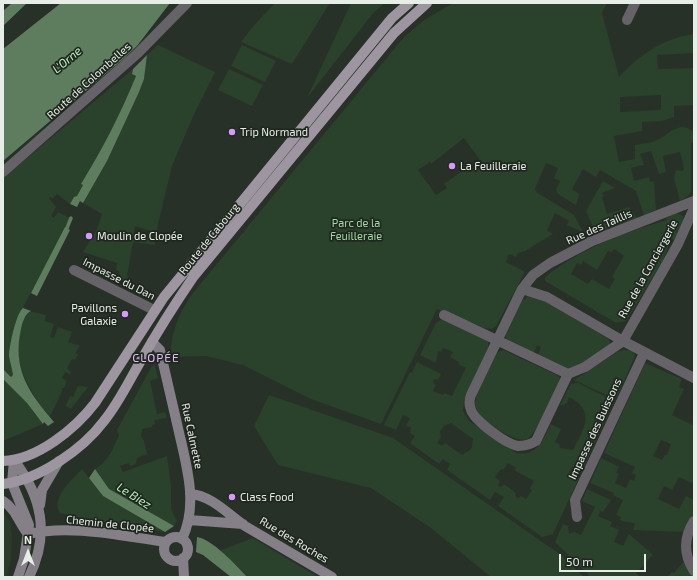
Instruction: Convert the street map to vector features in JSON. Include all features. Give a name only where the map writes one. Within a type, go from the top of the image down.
[{"type":"main road","name":"Route de Cabourg","points":[[14,460],[58,439],[84,417],[95,403],[154,310],[387,24],[409,3]]},
{"type":"main road","name":"Route de Cabourg","points":[[8,483],[27,478],[60,461],[85,442],[104,421],[171,309],[194,276],[394,33],[427,3]]},
{"type":"main road","points":[[3,461],[14,460]]},
{"type":"street","name":"Route de Colombelles","points":[[3,172],[138,53],[187,3]]},
{"type":"street","points":[[627,20],[635,3]]},
{"type":"street","name":"Rue des Taillis","points":[[568,374],[536,440],[525,446],[512,444],[478,420],[471,412],[469,405],[471,395],[522,289],[534,275],[544,267],[592,241],[694,201]]},
{"type":"street","name":"Rue de la Conciergerie","points":[[623,341],[678,244],[694,208]]},
{"type":"street","name":"Impasse du Dan","points":[[74,270],[154,310]]},
{"type":"street","points":[[522,289],[547,297],[644,353],[694,378]]},
{"type":"street","points":[[444,315],[568,374],[586,367],[623,341]]},
{"type":"street","name":"Rue Calmette","points":[[152,342],[160,350],[188,473],[190,494],[189,520],[182,539]]},
{"type":"street","name":"Impasse des Buissons","points":[[577,517],[575,500],[644,353]]},
{"type":"street","points":[[14,460],[27,478],[35,494],[39,513],[41,531],[37,556],[30,577]]},
{"type":"street","points":[[14,460],[8,483],[27,520],[28,534],[24,558],[18,577]]},
{"type":"street","points":[[39,513],[42,490],[60,461]]},
{"type":"street","name":"Rue des Roches","points":[[190,494],[197,494],[332,577]]},
{"type":"street","points":[[3,501],[14,511],[21,525],[28,534]]},
{"type":"street","name":"Rue des Roches","points":[[189,520],[244,524]]},
{"type":"street","points":[[694,521],[687,532],[686,548],[686,554],[694,571]]},
{"type":"street","name":"Chemin de Clopée","points":[[28,534],[41,531],[99,533],[166,542]]},
{"type":"street","points":[[184,558],[179,560],[170,559],[164,552],[166,542],[173,537],[182,539],[187,546],[188,551],[184,558],[184,577]]},
{"type":"shaded area","points":[[3,512],[10,522],[12,535],[11,561],[6,577],[3,577]]},
{"type":"green space","points":[[275,3],[330,3],[292,64],[241,42],[254,25]]},
{"type":"green space","points":[[351,3],[385,3],[374,12],[307,98]]},
{"type":"green space","name":"Parc de la Feuilleraie","points":[[453,3],[607,3],[602,13],[619,77],[635,62],[653,49],[672,39],[694,34],[694,53],[657,55],[658,69],[694,68],[694,105],[674,106],[674,117],[662,121],[642,122],[642,131],[614,136],[619,162],[635,159],[635,145],[657,140],[675,129],[684,127],[694,132],[694,142],[691,143],[691,191],[689,195],[680,201],[674,178],[676,170],[682,171],[684,168],[680,152],[663,156],[666,172],[659,174],[651,151],[640,154],[644,165],[631,168],[634,181],[649,177],[650,182],[654,181],[656,210],[644,215],[636,191],[600,170],[596,177],[583,169],[572,189],[579,194],[576,205],[558,194],[556,190],[560,181],[554,178],[558,168],[546,163],[535,189],[536,192],[574,215],[583,232],[567,225],[569,221],[555,213],[547,230],[553,234],[525,251],[518,253],[516,257],[509,254],[506,262],[525,272],[496,326],[492,329],[484,328],[437,309],[381,424],[311,399],[243,365],[206,356],[171,357],[174,331],[184,307],[193,293],[404,37],[423,21]],"holes":[[[661,95],[661,110],[620,112],[620,97]],[[464,138],[482,163],[471,171],[468,167],[444,184],[447,188],[436,195],[418,170],[430,162],[431,164]]]},
{"type":"green space","points":[[158,45],[215,72],[195,112],[172,166],[156,233],[135,226],[134,233],[155,240],[155,245],[133,242],[126,282],[122,282],[119,271],[116,270],[117,263],[83,252],[97,229],[102,214],[83,203],[107,161],[139,92],[144,79],[147,55]]},
{"type":"green space","points":[[242,45],[276,61],[265,82],[231,66]]},
{"type":"green space","points":[[133,69],[132,74],[136,76],[124,104],[104,145],[81,184],[83,185],[77,196],[74,197],[70,204],[57,194],[52,199],[51,197],[49,198],[56,207],[51,216],[54,218],[58,212],[70,218],[18,316],[13,330],[9,352],[13,375],[12,377],[3,369],[3,178]]},
{"type":"green space","points":[[229,69],[263,85],[252,106],[218,90]]},
{"type":"green space","points":[[603,181],[615,188],[602,193],[604,196],[602,197],[607,214],[629,207],[637,218],[601,231],[594,229],[586,211]]},
{"type":"green space","points":[[677,213],[683,216],[684,220],[674,242],[672,237],[663,260],[626,321],[616,323],[545,281],[545,277],[559,267],[603,242],[634,230],[667,220],[666,218]],"holes":[[[614,249],[624,256],[612,277],[615,279],[609,289],[592,279],[588,284],[571,274],[577,263],[581,265],[583,261],[597,270],[608,251],[611,253]]]},
{"type":"green space","points":[[529,295],[535,295],[609,339],[610,345],[582,364],[568,369],[538,355],[541,347],[537,345],[534,353],[508,340],[505,336],[522,301]]},
{"type":"green space","points":[[29,311],[46,315],[45,321],[54,324],[50,337],[54,338],[58,327],[72,332],[68,342],[80,346],[75,353],[78,354],[75,360],[72,359],[67,368],[71,372],[70,374],[65,372],[62,378],[67,381],[64,388],[62,388],[50,417],[33,394],[26,381],[18,353],[18,339],[22,325]]},
{"type":"green space","points":[[442,319],[488,341],[488,348],[464,400],[463,411],[469,421],[516,453],[523,454],[534,450],[542,441],[551,424],[561,429],[555,442],[559,444],[560,448],[573,450],[584,428],[585,415],[583,408],[578,402],[569,397],[567,403],[560,405],[571,384],[578,383],[612,400],[601,404],[604,411],[611,408],[582,471],[572,467],[569,473],[579,478],[553,534],[542,537],[498,506],[504,497],[495,492],[490,500],[447,470],[450,464],[443,459],[439,464],[410,443],[415,436],[410,433],[411,427],[406,426],[410,418],[403,415],[396,430],[384,425],[410,372],[412,373],[417,362],[441,374],[438,380],[434,379],[433,383],[436,385],[433,391],[443,395],[444,393],[452,396],[466,368],[458,364],[459,362],[450,357],[453,352],[443,348],[441,352],[438,351],[436,363],[420,355],[436,323]],"holes":[[[451,423],[473,439],[471,449],[462,455],[445,443],[442,446],[437,443],[441,437],[440,432],[444,426]],[[508,463],[516,468],[514,470],[534,481],[530,489],[532,490],[526,499],[521,496],[518,498],[515,496],[516,493],[504,484],[501,487],[498,485],[500,481],[495,477]]]},
{"type":"green space","points":[[503,350],[557,375],[560,378],[556,391],[546,411],[536,429],[527,439],[521,440],[514,438],[497,429],[482,416],[475,405],[484,378],[498,352]]},
{"type":"green space","points":[[624,350],[633,351],[635,356],[617,397],[613,398],[574,380],[617,352]]},
{"type":"green space","points":[[645,363],[682,379],[679,387],[684,389],[672,415],[692,425],[694,421],[694,480],[692,483],[679,477],[672,490],[664,486],[658,499],[679,509],[686,496],[694,500],[694,513],[684,532],[633,530],[635,524],[620,520],[621,517],[616,515],[623,500],[613,495],[614,493],[590,483],[601,458],[619,467],[616,473],[619,474],[615,483],[626,488],[630,479],[634,481],[636,475],[632,473],[635,467],[604,453]],"holes":[[[661,440],[671,444],[667,455],[665,455],[662,460],[653,456]]]},
{"type":"green space","points":[[155,365],[158,378],[150,381],[157,414],[165,412],[167,418],[154,420],[155,424],[152,425],[152,427],[142,429],[141,436],[144,441],[147,454],[137,458],[136,464],[130,466],[129,463],[120,466],[123,472],[167,456],[171,486],[171,509],[177,521],[174,526],[109,489],[95,469],[100,466],[110,455],[119,435],[117,430],[152,366]]},
{"type":"green space","points":[[3,379],[27,403],[43,424],[3,441]]},
{"type":"green space","points":[[78,386],[88,387],[71,409],[66,406],[70,396],[73,397]]},
{"type":"green space","points":[[269,395],[393,438],[561,555],[584,577],[491,577],[431,528],[371,488],[278,465],[254,426]]},
{"type":"green space","points":[[82,469],[103,496],[165,532],[80,518],[60,513],[58,501],[60,495],[68,483]]},
{"type":"green space","points":[[587,489],[611,500],[603,512],[600,511],[598,516],[612,522],[610,526],[619,530],[614,542],[623,546],[629,534],[653,555],[636,573],[640,577],[591,577],[555,542],[563,524],[568,526],[569,534],[574,532],[581,535],[595,507],[582,501]]},
{"type":"green space","points":[[253,538],[318,577],[247,577],[234,563],[219,551]]},
{"type":"green space","points":[[684,561],[694,577],[667,577],[672,572],[674,573]]},
{"type":"water","points":[[12,3],[27,3],[3,26],[3,11]]},
{"type":"water","name":"L'Orne","points":[[61,3],[170,3],[137,46],[3,161],[3,49]]},
{"type":"water","points":[[147,55],[144,79],[107,161],[83,203],[80,201],[77,207],[70,204],[74,197],[77,196],[83,185],[81,184],[104,145],[118,117],[136,76],[132,74],[133,69]]},
{"type":"water","points":[[65,227],[70,230],[37,296],[31,293]]},
{"type":"water","points":[[23,308],[31,311],[25,316],[21,329],[19,356],[21,368],[30,390],[54,422],[48,426],[44,422],[43,424],[27,403],[3,379],[3,369],[11,377],[13,375],[9,356],[10,345],[15,323],[20,311]]},
{"type":"water","points":[[95,469],[109,489],[174,526],[165,532],[103,496],[89,478]]},
{"type":"water","points":[[197,537],[210,542],[217,547],[247,577],[231,577],[203,555],[196,552]]},
{"type":"waterway","name":"Le Biez","points":[[65,233],[71,218]]},
{"type":"place","name":"Trip Normand","points":[[232,132]]},
{"type":"place","name":"La Feuilleraie","points":[[452,166]]},
{"type":"place","name":"Moulin de Clopée","points":[[89,236]]},
{"type":"place","name":"Pavillons Galaxie","points":[[125,314]]},
{"type":"place","name":"Class Food","points":[[232,497]]},
{"type":"district","name":"CLOPÉE","points":[[156,358]]}]
